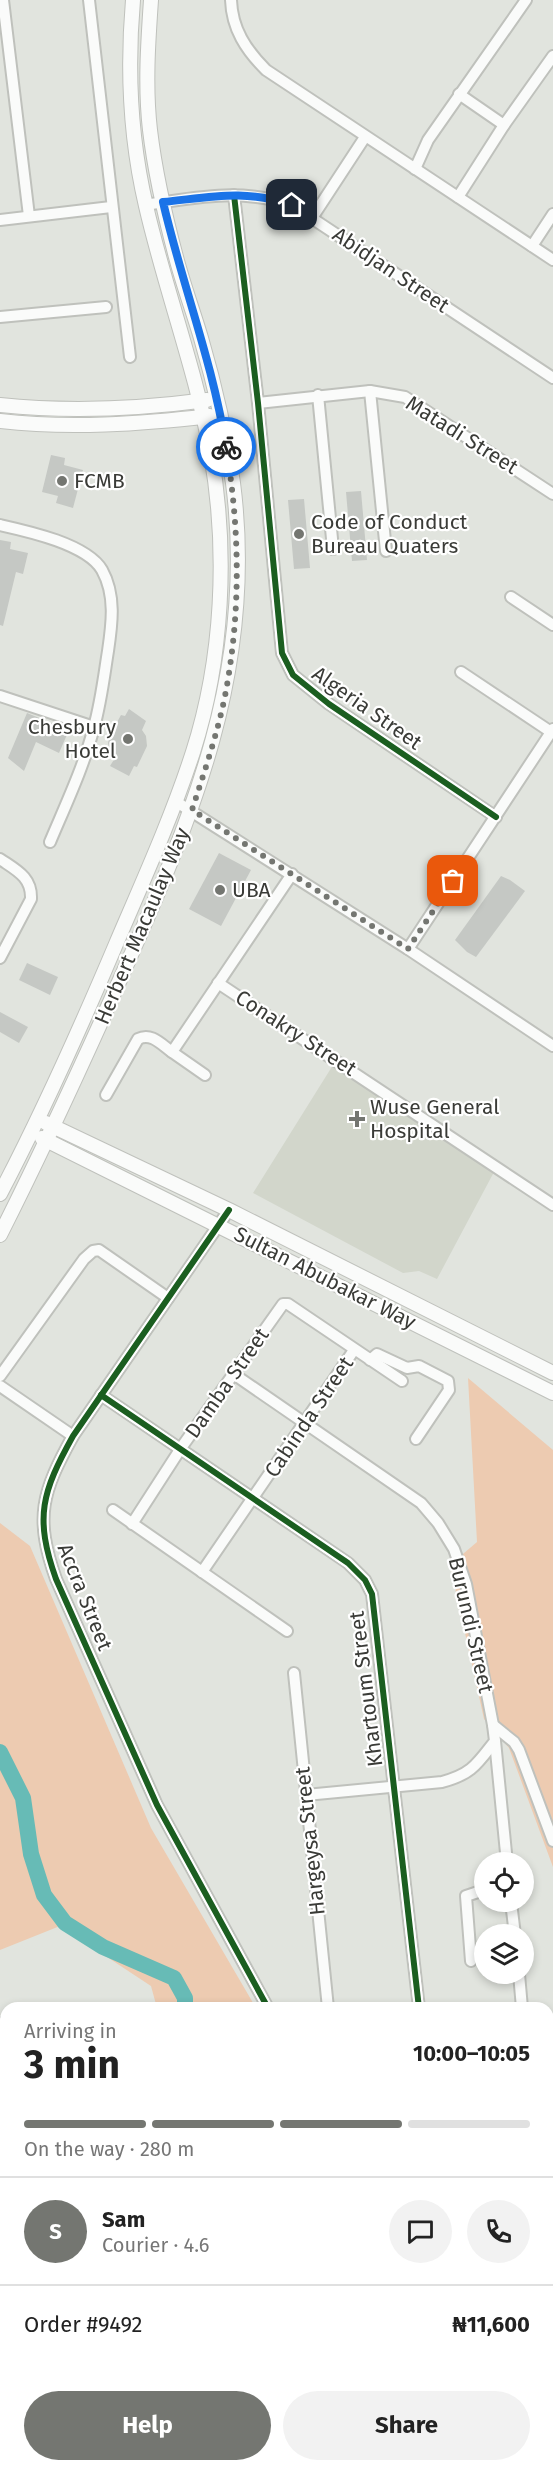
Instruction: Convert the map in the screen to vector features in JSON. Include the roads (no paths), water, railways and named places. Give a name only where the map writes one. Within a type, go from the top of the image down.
[{"type":"main road","name":"Herbert Macaulay Way","points":[[0,1194],[39,1119],[114,949],[175,801],[194,751],[207,694],[217,630],[219,585],[217,489],[200,401],[145,204],[136,153],[130,95],[133,0]]},
{"type":"main road","name":"Herbert Macaulay Way","points":[[0,1235],[55,1127],[140,935],[192,810],[225,698],[235,633],[238,539],[233,484],[218,398],[176,260],[150,128],[148,74],[151,0]]},
{"type":"main road","points":[[0,405],[55,409],[218,398]]},
{"type":"main road","points":[[0,421],[56,425],[221,415]]},
{"type":"main road","name":"Sultan Abubakar Way","points":[[39,1119],[229,1210],[553,1373]]},
{"type":"main road","name":"Sultan Abubakar Way","points":[[32,1133],[553,1392]]},
{"type":"street","points":[[3,0],[29,216]]},
{"type":"street","points":[[89,0],[130,357]]},
{"type":"street","points":[[231,0],[238,34],[249,52],[266,70],[553,260]]},
{"type":"street","points":[[415,169],[428,140],[526,0]]},
{"type":"street","points":[[458,197],[504,125],[553,56]]},
{"type":"street","points":[[459,94],[504,125]]},
{"type":"street","points":[[312,218],[365,137]]},
{"type":"street","name":"Abidjan Street","points":[[145,204],[234,195],[268,197],[292,205],[553,378]]},
{"type":"street","name":"Algeria Street","points":[[234,195],[258,403],[282,652],[293,675],[329,704],[496,817]]},
{"type":"street","points":[[0,220],[111,207]]},
{"type":"street","points":[[532,246],[553,214]]},
{"type":"street","points":[[0,317],[106,308]]},
{"type":"street","points":[[370,391],[386,551]]},
{"type":"street","name":"Matadi Street","points":[[258,403],[370,391],[392,393],[417,403],[553,494]]},
{"type":"street","points":[[318,395],[333,549]]},
{"type":"street","points":[[0,525],[48,536],[74,548],[102,570],[111,595],[111,627],[94,727],[75,783],[50,842]]},
{"type":"street","points":[[511,597],[553,625]]},
{"type":"street","points":[[408,949],[552,731],[461,672]]},
{"type":"street","points":[[0,696],[94,727]]},
{"type":"street","points":[[175,801],[408,949],[553,1046]]},
{"type":"street","points":[[0,859],[24,875],[32,890],[31,899],[0,958]]},
{"type":"street","points":[[172,1052],[292,874]]},
{"type":"street","name":"Conakry Street","points":[[218,983],[553,1205]]},
{"type":"street","points":[[106,1095],[138,1039],[147,1036],[205,1075]]},
{"type":"street","name":"Accra Street","points":[[229,1210],[72,1436],[51,1475],[44,1498],[43,1527],[47,1555],[139,1768],[229,1940],[265,2002]]},
{"type":"street","points":[[0,1376],[84,1259],[93,1251],[99,1250],[168,1298]]},
{"type":"street","name":"Damba Street","points":[[132,1524],[181,1448],[235,1375],[283,1304],[288,1304],[354,1350]]},
{"type":"street","points":[[354,1350],[402,1381]]},
{"type":"street","name":"Cabinda Street","points":[[202,1572],[354,1350]]},
{"type":"street","points":[[370,1360],[376,1353],[407,1368],[419,1366],[448,1381],[449,1389],[416,1439]]},
{"type":"street","name":"Burundi Street","points":[[235,1375],[421,1503],[438,1523],[454,1550],[466,1584],[493,1725],[506,1852]]},
{"type":"street","points":[[0,1386],[72,1436]]},
{"type":"street","name":"Khartoum Street","points":[[101,1395],[254,1497],[348,1563],[365,1580],[372,1594],[418,2002]]},
{"type":"street","points":[[113,1510],[287,1631]]},
{"type":"street","name":"Hargeysa Street","points":[[294,1673],[327,2002]]},
{"type":"street","points":[[493,1725],[514,1742],[519,1750],[553,1841]]},
{"type":"street","points":[[306,1795],[442,1782],[461,1777],[476,1766],[495,1741]]},
{"type":"street","points":[[471,1961],[466,1896],[474,1893]]},
{"type":"street","points":[[520,1984],[521,2002]]},
{"type":"waterway","points":[[0,1752],[23,1798],[31,1854],[44,1895],[65,1923],[103,1947],[174,1978],[185,2002]]},
{"type":"place","name":"FCMB","points":[[62,481]]},
{"type":"place","name":"Code of Conduct Bureau Quaters","points":[[299,534]]},
{"type":"place","name":"Chesbury Hotel","points":[[128,739]]},
{"type":"place","name":"UBA","points":[[220,890]]},
{"type":"place","name":"Wuse General Hospital","points":[[357,1119]]}]
